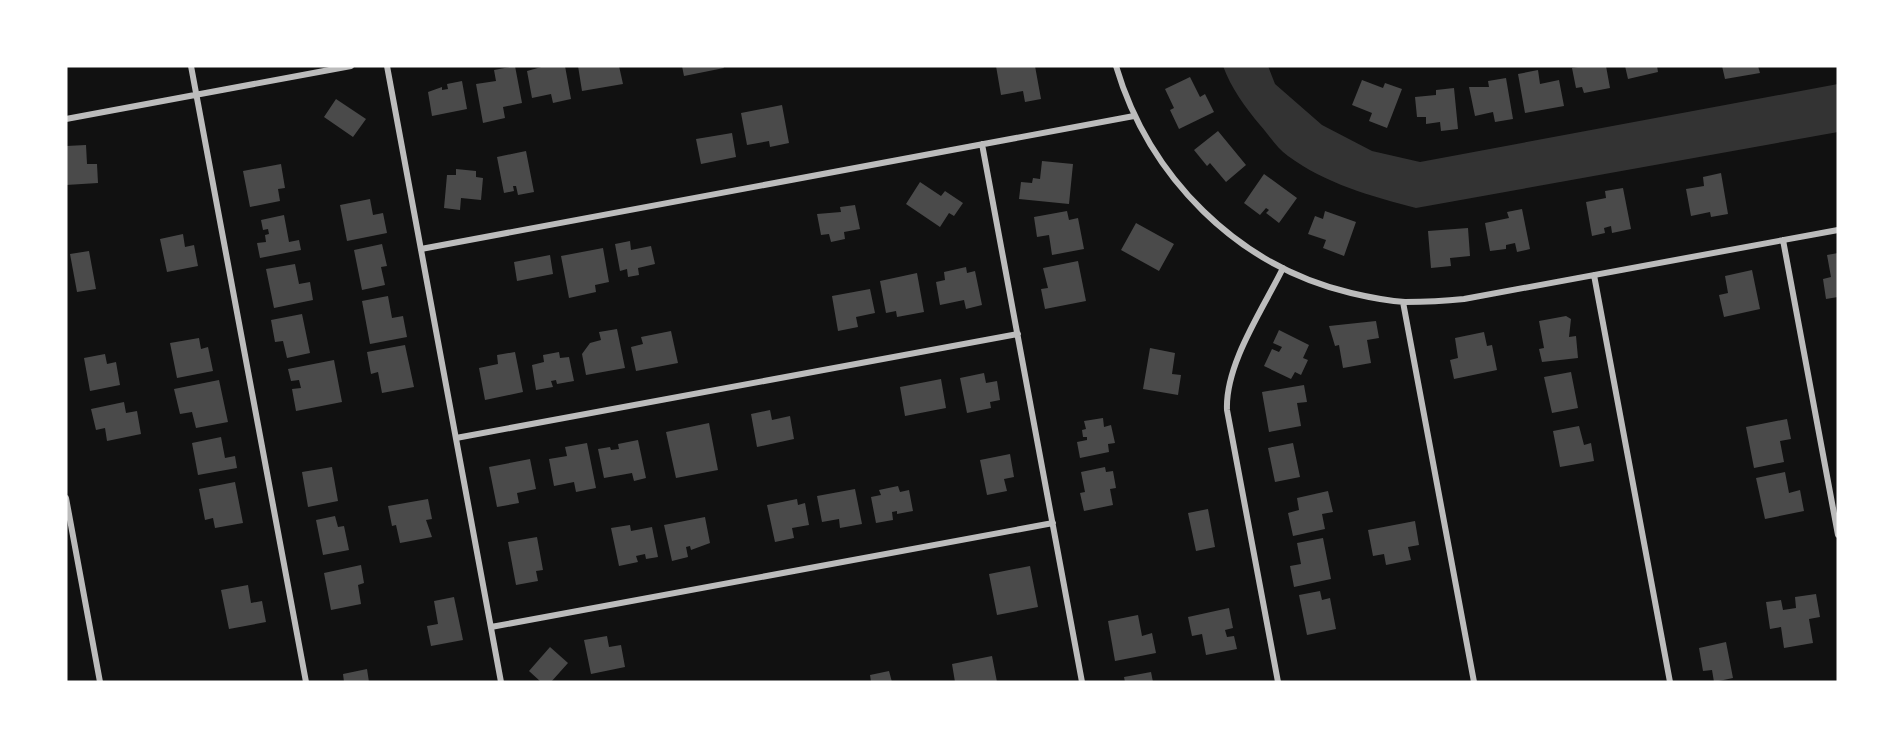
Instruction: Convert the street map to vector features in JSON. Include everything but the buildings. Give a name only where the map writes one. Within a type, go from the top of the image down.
[{"type":"street","points":[[191,66],[306,682]]},
{"type":"street","points":[[66,119],[351,66]]},
{"type":"street","points":[[387,66],[501,682]]},
{"type":"street","points":[[1116,66],[1134,116],[1162,164],[1198,207],[1232,237],[1283,268],[1340,290],[1403,302],[1464,299],[1838,230]]},
{"type":"street","points":[[421,249],[1134,116]]},
{"type":"street","points":[[982,144],[1082,682]]},
{"type":"street","points":[[1783,240],[1838,535]]},
{"type":"street","points":[[1278,682],[1227,410],[1227,392],[1233,370],[1283,268]]},
{"type":"street","points":[[1594,275],[1670,682]]},
{"type":"street","points":[[1403,302],[1474,682]]},
{"type":"street","points":[[456,438],[1017,334]]},
{"type":"street","points":[[66,498],[100,682]]},
{"type":"street","points":[[491,627],[1053,523]]},
{"type":"shaded area","points":[[1223,66],[1268,66],[1275,84],[1322,125],[1372,151],[1420,162],[1838,84],[1838,132],[1416,208],[1333,182],[1288,156],[1244,104]]}]
